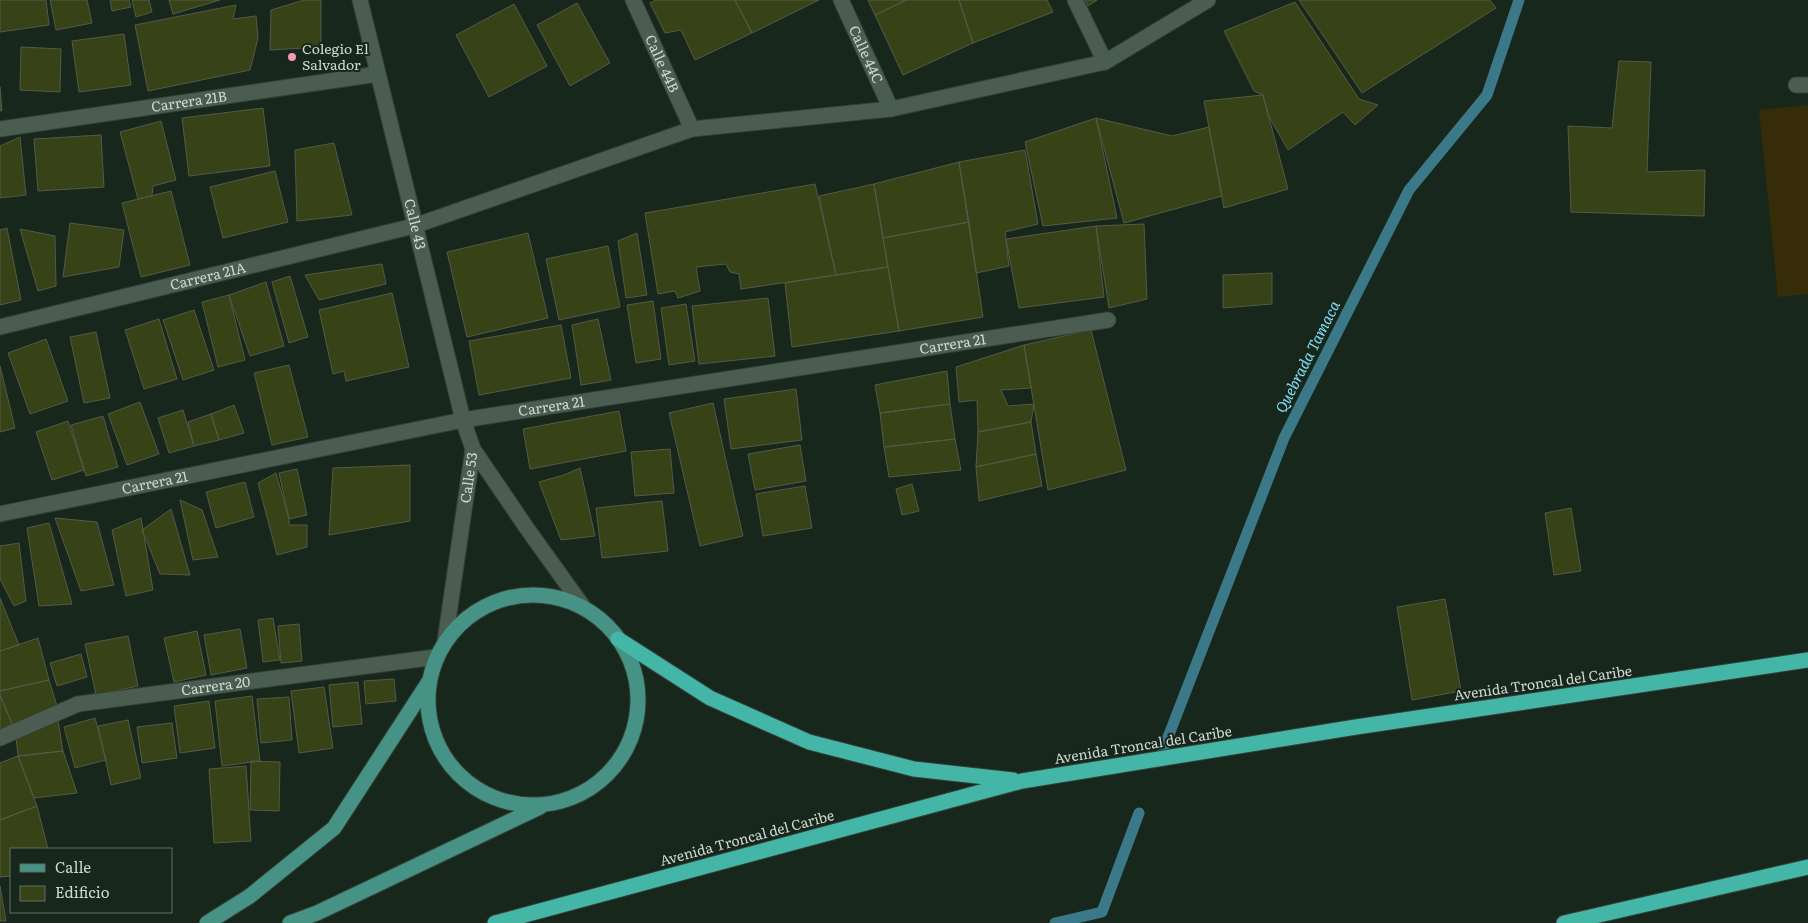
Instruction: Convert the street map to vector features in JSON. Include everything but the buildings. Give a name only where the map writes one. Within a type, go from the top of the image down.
[{"type":"highway","points":[[618,639],[710,698],[809,742],[914,769],[1022,781]]},
{"type":"highway","name":"Avenida Troncal del Caribe","points":[[495,923],[1022,781],[1356,727],[1808,660]]},
{"type":"highway","points":[[1564,923],[1808,867]]},
{"type":"main road","points":[[290,923],[318,913],[541,807],[568,801],[593,788],[613,769],[628,746],[637,719],[638,691],[632,664],[618,639],[603,622],[584,608],[555,596],[523,594],[493,602],[466,618],[445,641],[436,657],[429,682],[428,714],[437,745],[454,771],[479,792],[509,804],[541,807]]},
{"type":"main road","points":[[208,923],[250,896],[334,828],[429,682]]},
{"type":"street","name":"Calle 43","points":[[360,0],[414,226],[463,420],[473,449]]},
{"type":"street","name":"Calle 44B","points":[[632,0],[692,129]]},
{"type":"street","name":"Calle 44C","points":[[840,0],[891,110]]},
{"type":"street","points":[[1075,0],[1105,62]]},
{"type":"street","name":"Carrera 21A","points":[[0,327],[414,226],[692,129],[891,110],[1105,62],[1208,0]]},
{"type":"street","name":"Carrera 21B","points":[[0,129],[378,74]]},
{"type":"street","name":"Carrera 21","points":[[0,514],[463,420],[1108,320]]},
{"type":"street","name":"Calle 53","points":[[473,449],[584,608]]},
{"type":"street","name":"Calle 53","points":[[445,641],[473,449]]},
{"type":"street","name":"Carrera 20","points":[[0,738],[78,704],[436,657]]},
{"type":"shaded area","points":[[1808,105],[1808,294],[1778,297],[1759,110]]},
{"type":"waterway","name":"Quebrada Tamaca","points":[[1163,750],[1284,438],[1409,190],[1487,95],[1519,0]]},
{"type":"waterway","name":"Quebrada Tamaca","points":[[1055,923],[1102,912],[1139,813]]},
{"type":"place","name":"Colegio El Salvador","points":[[292,57]]}]
